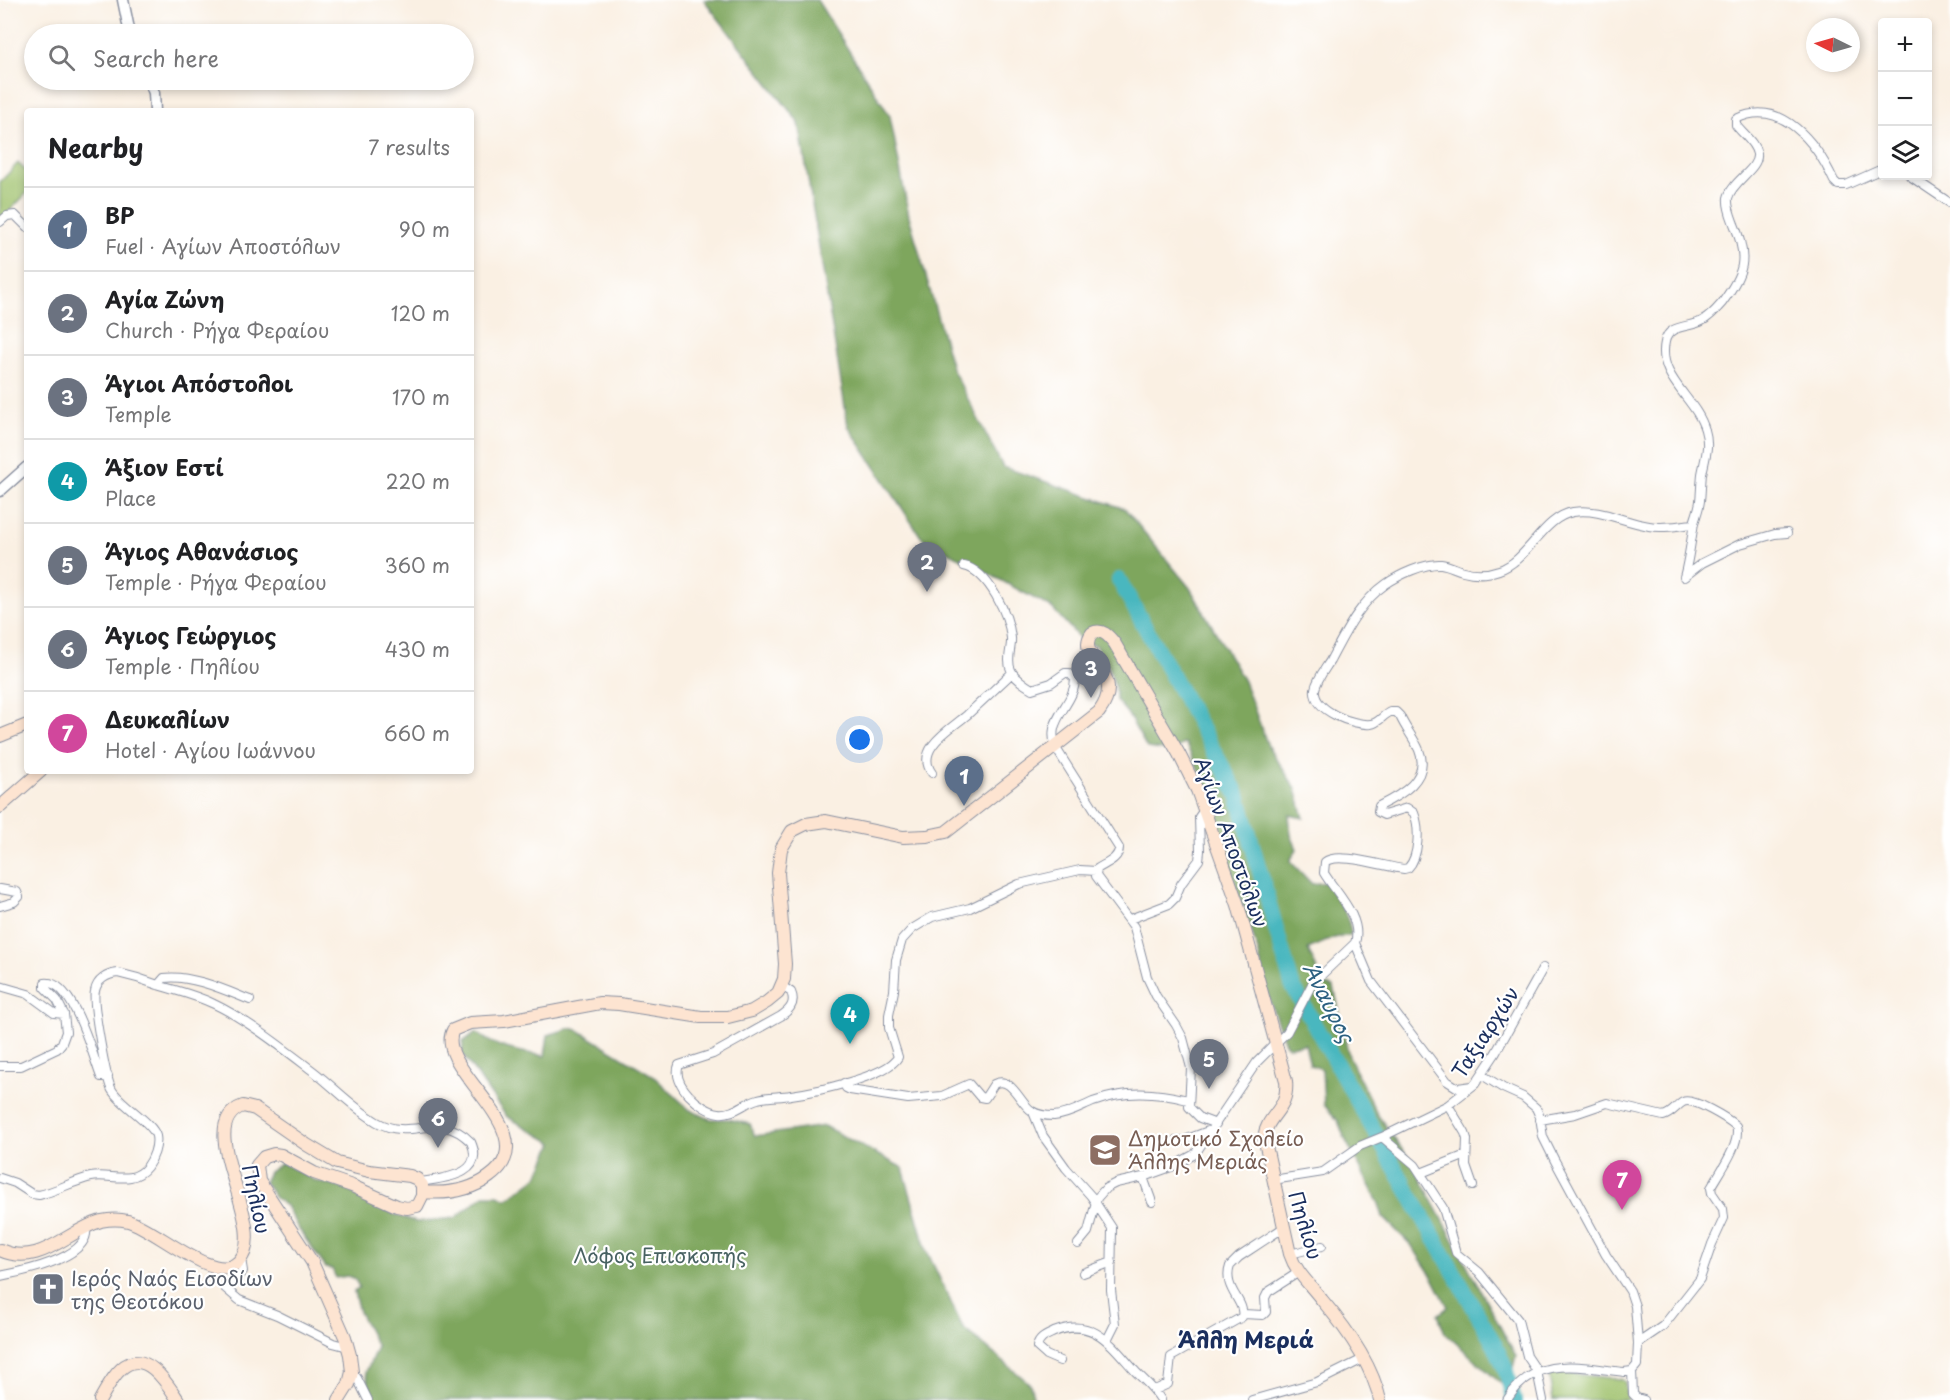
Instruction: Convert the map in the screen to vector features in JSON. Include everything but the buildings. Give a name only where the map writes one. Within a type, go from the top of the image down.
[{"type":"main road","name":"Αγίων Αποστόλων","points":[[782,986],[785,964],[778,873],[782,849],[792,831],[806,824],[826,821],[887,835],[919,837],[946,832],[959,824],[1095,717],[1107,699],[1107,679],[1091,655],[1088,645],[1092,632],[1102,632],[1115,644],[1194,784],[1238,905],[1276,1045]]},
{"type":"main road","points":[[0,736],[24,726]]},
{"type":"main road","points":[[0,807],[38,774]]},
{"type":"main road","points":[[422,1187],[443,1193],[478,1183],[494,1173],[502,1163],[505,1153],[506,1141],[501,1123],[450,1049],[450,1036],[456,1028],[470,1023],[504,1021],[600,1003],[701,1017],[728,1017],[746,1013],[767,1002],[778,993],[782,986]]},
{"type":"main road","name":"Πηλίου","points":[[1276,1045],[1286,1087],[1283,1103],[1264,1134],[1290,1254],[1299,1272],[1331,1311],[1363,1359],[1374,1379],[1380,1400]]},
{"type":"main road","name":"Πηλίου","points":[[0,1250],[14,1255],[32,1254],[50,1248],[101,1221],[125,1220],[148,1230],[210,1266],[229,1268],[241,1260],[246,1251],[248,1235],[228,1157],[225,1134],[229,1118],[240,1107],[248,1106],[337,1163],[369,1171],[406,1175],[422,1187],[421,1201],[415,1207],[404,1208],[314,1173],[281,1155],[274,1154],[264,1157],[257,1165],[262,1186],[317,1272],[348,1347],[352,1372]]},
{"type":"main road","points":[[100,1400],[123,1367],[132,1363],[140,1363],[155,1369],[178,1400]]},
{"type":"main road","points":[[339,1400],[350,1384],[352,1372]]},
{"type":"street","points":[[123,0],[128,24]]},
{"type":"street","points":[[153,90],[155,108]]},
{"type":"street","points":[[1787,533],[1774,534],[1740,544],[1702,563],[1684,577],[1708,450],[1700,417],[1667,369],[1665,339],[1672,330],[1700,323],[1713,313],[1732,288],[1744,264],[1744,254],[1728,208],[1728,198],[1733,187],[1754,164],[1757,155],[1755,147],[1736,125],[1736,119],[1757,112],[1770,114],[1789,123],[1815,148],[1838,185],[1846,185],[1878,171]]},
{"type":"street","points":[[1916,180],[1950,203]]},
{"type":"street","points":[[0,222],[8,216],[15,215],[24,223]]},
{"type":"street","points":[[0,491],[24,470]]},
{"type":"street","points":[[1475,1084],[1460,1089],[1447,1081],[1371,981],[1355,943],[1356,936],[1351,915],[1324,873],[1325,862],[1329,858],[1341,857],[1399,868],[1411,866],[1415,855],[1417,830],[1414,813],[1407,808],[1402,808],[1382,815],[1377,809],[1409,789],[1419,778],[1420,752],[1398,714],[1390,711],[1377,722],[1362,723],[1328,712],[1316,699],[1315,690],[1347,628],[1363,606],[1386,584],[1425,567],[1439,564],[1463,571],[1482,573],[1499,570],[1511,565],[1552,524],[1570,513],[1585,511],[1605,514],[1650,526],[1694,524]]},
{"type":"street","points":[[782,986],[789,989],[793,996],[792,1006],[787,1012],[712,1054],[679,1065],[678,1075],[687,1092],[702,1106],[723,1113],[736,1110],[759,1098],[792,1095],[844,1083],[885,1068],[897,1060],[897,1052],[889,1028],[889,1015],[894,991],[896,960],[902,940],[912,929],[937,915],[966,910],[984,903],[1019,884],[1080,870],[1096,871],[1117,855],[1119,848],[1055,747],[1054,726],[1074,688],[1075,679],[1069,673],[1062,674],[1051,683],[1032,688],[1012,673],[1009,664],[1011,635],[1005,614],[979,572],[964,566]]},
{"type":"street","points":[[932,772],[927,764],[928,757],[942,733],[963,718],[1012,673]]},
{"type":"street","points":[[1130,919],[1169,903],[1175,898],[1181,884],[1199,860],[1199,816],[1204,810]]},
{"type":"street","points":[[1096,871],[1097,878],[1130,919],[1137,932],[1147,977],[1156,996],[1180,1030],[1191,1068],[1189,1107],[1213,1127]]},
{"type":"street","points":[[0,889],[17,892],[19,897],[14,902],[0,906]]},
{"type":"street","points":[[1078,1244],[1088,1232],[1095,1203],[1100,1193],[1109,1186],[1143,1177],[1190,1158],[1200,1149],[1257,1062],[1276,1045],[1292,1025],[1306,992],[1319,976],[1355,943]]},
{"type":"street","name":"Ταξιαρχών","points":[[1273,1180],[1323,1172],[1360,1146],[1448,1105],[1475,1084],[1543,968]]},
{"type":"street","points":[[0,1178],[15,1183],[32,1194],[39,1195],[92,1177],[126,1178],[143,1171],[149,1164],[156,1137],[154,1132],[113,1092],[94,1005],[97,984],[109,975],[118,973],[198,996],[225,1010],[321,1077],[359,1110],[384,1126],[404,1131],[426,1126],[445,1126],[457,1130],[471,1142],[474,1156],[472,1165],[422,1187]]},
{"type":"street","points":[[158,985],[164,978],[175,978],[211,985],[250,1000]]},
{"type":"street","points":[[0,1066],[21,1066],[60,1047],[66,1032],[64,1014],[57,1000],[46,990],[45,983],[55,985],[72,1004],[80,1018],[101,1077],[108,1076]]},
{"type":"street","points":[[0,986],[28,994],[54,1013],[64,1014]]},
{"type":"street","points":[[1482,1075],[1536,1107],[1543,1137],[1555,1161],[1606,1255],[1633,1297],[1638,1343],[1637,1365],[1632,1371],[1568,1366],[1550,1367],[1537,1371],[1508,1399]]},
{"type":"street","points":[[844,1083],[850,1090],[909,1099],[942,1096],[969,1084],[980,1097],[985,1098],[994,1083],[1001,1082],[1010,1085],[1033,1112],[1043,1136],[1112,1228],[1111,1290],[1115,1324],[1107,1340]]},
{"type":"street","points":[[1033,1112],[1059,1115],[1108,1097],[1140,1093],[1162,1093],[1188,1100]]},
{"type":"street","points":[[1540,1120],[1575,1114],[1607,1103],[1663,1116],[1689,1101],[1697,1103],[1736,1126],[1734,1143],[1711,1188],[1723,1209],[1724,1218],[1700,1279],[1663,1326],[1638,1343]]},
{"type":"street","points":[[1448,1105],[1465,1133],[1466,1168],[1473,1186]]},
{"type":"street","points":[[1170,1142],[1185,1140],[1213,1127]]},
{"type":"street","points":[[1381,1137],[1421,1173],[1443,1208],[1456,1253],[1479,1272],[1518,1320],[1527,1356],[1537,1371],[1544,1400]]},
{"type":"street","points":[[1421,1173],[1466,1155]]},
{"type":"street","points":[[1143,1177],[1152,1202]]},
{"type":"street","points":[[0,1276],[49,1263],[62,1257],[83,1242],[86,1237],[86,1228]]},
{"type":"street","points":[[1243,1314],[1229,1284],[1230,1266],[1239,1257],[1283,1228]]},
{"type":"street","points":[[1290,1254],[1322,1246]]},
{"type":"street","points":[[241,1260],[243,1271],[225,1288],[239,1300],[277,1315],[328,1341],[348,1347]]},
{"type":"street","points":[[1083,1273],[1112,1262]]},
{"type":"street","points":[[1243,1314],[1263,1315],[1266,1312],[1267,1293],[1299,1272]]},
{"type":"street","points":[[1155,1390],[1168,1384],[1171,1357],[1242,1317],[1243,1314]]},
{"type":"street","points":[[1060,1361],[1038,1348],[1037,1344],[1043,1337],[1071,1327],[1086,1329],[1107,1340],[1155,1390],[1161,1400]]},
{"type":"street","points":[[1252,1400],[1317,1382],[1363,1359]]},
{"type":"street","points":[[1632,1371],[1634,1396],[1644,1400]]},
{"type":"street","points":[[352,1372],[368,1400]]},
{"type":"green space","points":[[704,0],[817,0],[890,116],[909,216],[952,368],[1003,467],[1125,509],[1190,588],[1244,681],[1268,746],[1296,789],[1304,818],[1289,815],[1291,835],[1297,849],[1290,861],[1312,884],[1326,882],[1342,907],[1350,928],[1351,935],[1334,938],[1308,949],[1317,970],[1314,977],[1317,983],[1334,987],[1349,1057],[1377,1114],[1415,1168],[1516,1356],[1507,1389],[1445,1333],[1438,1315],[1448,1307],[1433,1278],[1412,1246],[1383,1217],[1379,1204],[1338,1121],[1324,1105],[1322,1069],[1310,1065],[1305,1044],[1288,1046],[1285,1043],[1265,988],[1259,954],[1209,809],[1201,775],[1185,743],[1171,751],[1147,748],[1127,713],[1116,700],[1112,678],[1096,645],[1084,643],[1052,608],[921,537],[848,426],[799,123]]},
{"type":"green space","points":[[18,163],[24,169],[24,196],[0,221],[0,182]]},
{"type":"green space","name":"Λόφος Επισκοπής","points":[[570,1028],[578,1030],[652,1075],[690,1110],[710,1119],[728,1119],[750,1124],[755,1136],[824,1126],[903,1168],[926,1249],[963,1328],[1030,1384],[1034,1400],[373,1400],[366,1372],[377,1347],[359,1312],[354,1292],[359,1287],[354,1278],[347,1276],[336,1278],[332,1269],[326,1268],[298,1228],[286,1206],[275,1198],[264,1182],[269,1172],[282,1163],[316,1181],[345,1189],[396,1215],[416,1222],[455,1218],[484,1195],[498,1195],[507,1199],[538,1176],[553,1143],[506,1116],[462,1054],[463,1042],[476,1032],[500,1046],[545,1056],[548,1035]]},
{"type":"green space","points":[[1552,1372],[1621,1379],[1625,1382],[1627,1400],[1553,1400],[1549,1375]]},
{"type":"waterway","name":"Άναυρος","points":[[1119,580],[1238,795],[1292,985],[1495,1345],[1505,1368],[1514,1400]]},
{"type":"place","name":"Αγία Ζώνη","points":[[927,592]]},
{"type":"place","name":"Άγιοι Απόστολοι","points":[[1091,698]]},
{"type":"place","name":"BP","points":[[964,806]]},
{"type":"place","name":"Άξιον Εστί","points":[[850,1044]]},
{"type":"place","name":"Άγιος Αθανάσιος","points":[[1209,1089]]},
{"type":"place","name":"Άγιος Γεώργιος","points":[[438,1148]]},
{"type":"place","name":"Δημοτικό Σχολείο Άλλης Μεριάς","points":[[1105,1150]]},
{"type":"place","name":"Δευκαλίων","points":[[1622,1210]]},
{"type":"place","name":"Ιερός Ναός Εισοδίων της Θεοτόκου","points":[[48,1289]]},
{"type":"district","name":"Άλλη Μεριά","points":[[1246,1338]]}]
